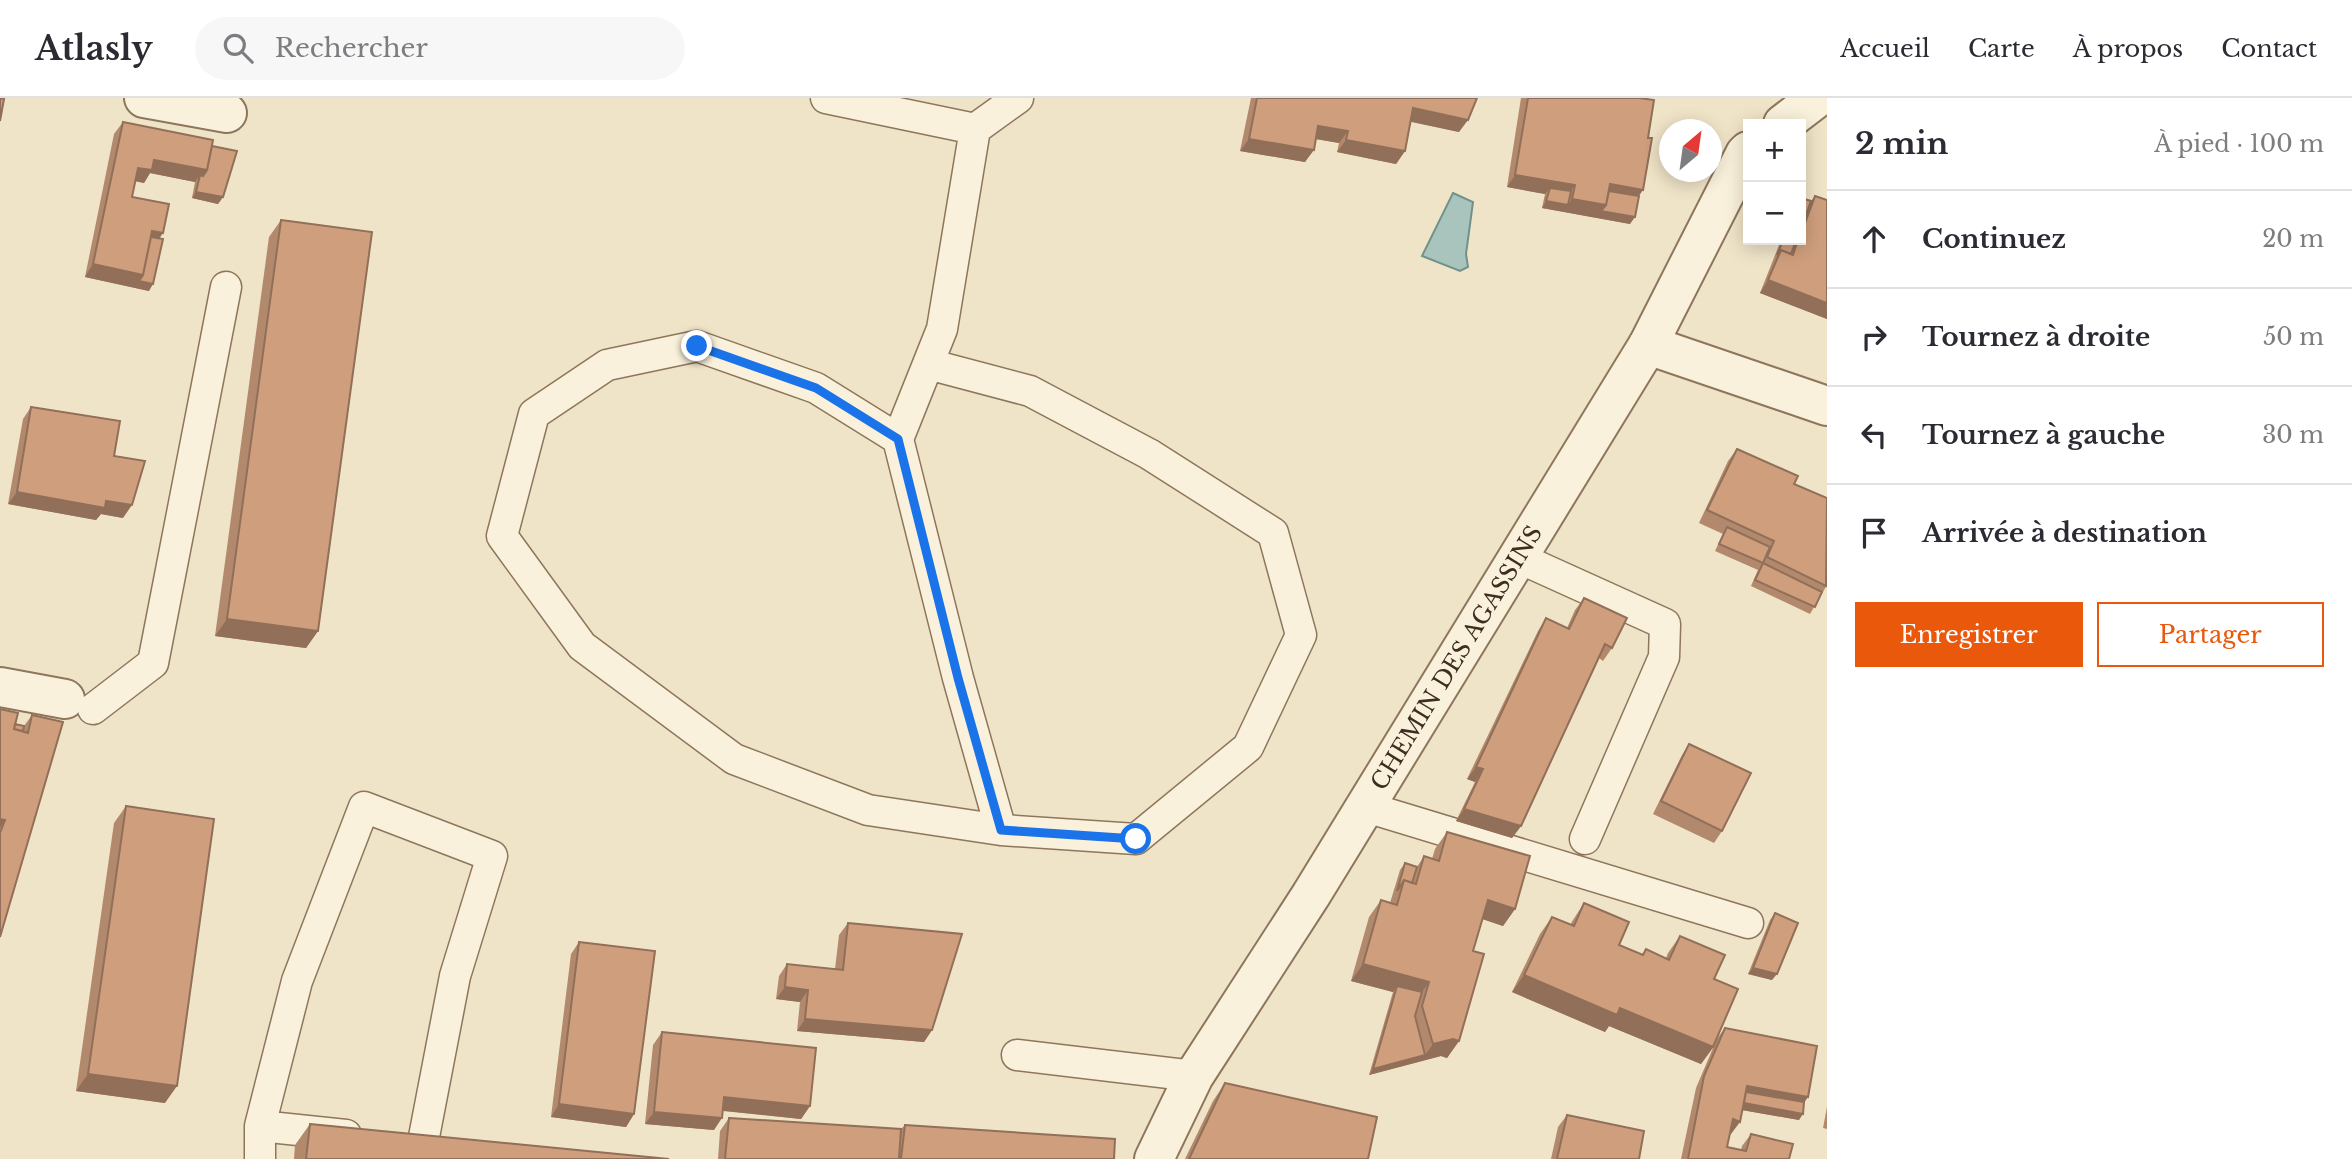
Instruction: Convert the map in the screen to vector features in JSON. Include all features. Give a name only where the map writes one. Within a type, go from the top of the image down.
[{"type":"street","points":[[144,98],[227,113]]},
{"type":"street","points":[[1790,119],[1817,98]]},
{"type":"street","name":"CHEMIN DES AGASSINS","points":[[1154,1159],[1194,1076],[1366,807],[1648,345],[1743,157]]},
{"type":"street","points":[[1648,345],[1827,406]]},
{"type":"street","points":[[0,687],[79,704]]},
{"type":"lane","points":[[826,98],[975,129]]},
{"type":"lane","points":[[1001,830],[958,678],[898,439],[942,329],[975,129],[1018,98]]},
{"type":"lane","points":[[79,704],[153,663],[226,288]]},
{"type":"lane","points":[[898,439],[816,388],[697,346],[607,365],[534,414],[502,536],[582,646],[734,759],[868,810],[1001,830],[1136,839],[1248,747],[1301,635],[1273,533],[1149,454],[1030,391],[928,364]]},
{"type":"lane","points":[[1518,558],[1665,624],[1664,657],[1585,839]]},
{"type":"lane","points":[[260,1126],[410,1141],[455,976],[492,856],[365,807],[297,981],[260,1126],[260,1159]]},
{"type":"lane","points":[[1366,807],[1748,923]]},
{"type":"lane","points":[[1017,1055],[1194,1076]]},
{"type":"water","points":[[1453,193],[1473,202],[1466,254],[1468,267],[1460,271],[1422,256]]},
{"type":"building","points":[[0,98],[4,99],[0,121]]},
{"type":"building","points":[[1257,98],[1477,98],[1468,120],[1413,108],[1405,151],[1346,140],[1348,131],[1318,126],[1314,150],[1249,139]]},
{"type":"building","points":[[1528,98],[1654,100],[1648,138],[1652,138],[1643,190],[1610,184],[1606,205],[1572,199],[1575,185],[1515,175]]},
{"type":"building","points":[[123,122],[213,140],[207,170],[154,160],[152,170],[138,168],[132,197],[169,204],[163,233],[152,231],[143,275],[93,264]]},
{"type":"building","points":[[212,146],[237,151],[223,197],[196,192],[200,175],[203,176],[207,170]]},
{"type":"building","points":[[1550,188],[1571,191],[1568,205],[1546,201]]},
{"type":"building","points":[[1609,191],[1639,196],[1635,217],[1601,211],[1606,205]]},
{"type":"building","points":[[1815,196],[1827,200],[1827,303],[1768,280],[1781,250],[1793,255],[1796,245],[1806,245],[1806,220]]},
{"type":"building","points":[[1806,200],[1811,201],[1806,214]]},
{"type":"building","points":[[281,220],[372,232],[318,631],[227,619]]},
{"type":"building","points":[[151,237],[163,239],[153,284],[139,281],[143,275]]},
{"type":"building","points":[[1781,245],[1794,245],[1791,254],[1781,250],[1777,255]]},
{"type":"building","points":[[31,407],[120,421],[114,456],[145,461],[132,505],[106,501],[105,508],[17,492]]},
{"type":"building","points":[[1737,449],[1798,476],[1794,484],[1827,498],[1826,586],[1767,557],[1774,541],[1707,510]]},
{"type":"building","points":[[1727,527],[1770,547],[1763,563],[1719,544]]},
{"type":"building","points":[[1763,563],[1822,592],[1815,607],[1755,580]]},
{"type":"building","points":[[1584,598],[1627,618],[1612,648],[1605,644],[1521,826],[1464,809],[1483,769],[1476,767],[1546,618],[1569,629]]},
{"type":"building","points":[[0,709],[18,713],[14,729],[28,733],[32,715],[63,722],[0,937],[0,833],[5,820],[0,819]]},
{"type":"building","points":[[15,724],[24,726],[23,731],[14,729]]},
{"type":"building","points":[[1689,744],[1751,773],[1722,831],[1661,801]]},
{"type":"building","points":[[126,806],[214,819],[177,1086],[88,1074]]},
{"type":"building","points":[[1447,832],[1530,856],[1515,909],[1488,900],[1473,951],[1484,954],[1459,1041],[1453,1039],[1433,1044],[1422,1006],[1429,982],[1363,964],[1381,900],[1397,905],[1404,880],[1416,884],[1424,856],[1439,861]]},
{"type":"building","points":[[1405,863],[1417,867],[1412,883],[1404,880],[1397,891]]},
{"type":"building","points":[[1584,903],[1629,922],[1619,945],[1643,955],[1646,949],[1669,960],[1680,936],[1725,955],[1714,979],[1738,989],[1713,1047],[1620,1008],[1617,1015],[1524,975],[1552,917],[1574,926]]},
{"type":"building","points":[[1775,913],[1798,923],[1777,974],[1753,968]]},
{"type":"building","points":[[848,923],[962,934],[932,1030],[805,1019],[808,990],[785,987],[787,964],[843,970]]},
{"type":"building","points":[[579,942],[655,951],[634,1114],[559,1104]]},
{"type":"building","points":[[1397,986],[1422,992],[1415,1016],[1425,1055],[1373,1069]]},
{"type":"building","points":[[1725,1028],[1817,1046],[1808,1097],[1747,1086],[1740,1122],[1733,1119],[1727,1147],[1746,1151],[1751,1134],[1793,1144],[1789,1159],[1688,1159],[1704,1076]]},
{"type":"building","points":[[662,1032],[816,1048],[810,1106],[724,1097],[722,1118],[654,1112]]},
{"type":"building","points":[[1225,1083],[1377,1117],[1368,1159],[1189,1159]]},
{"type":"building","points":[[1746,1092],[1804,1102],[1803,1114],[1744,1103]]},
{"type":"building","points":[[1567,1115],[1644,1131],[1639,1159],[1557,1159]]},
{"type":"building","points":[[729,1118],[901,1129],[899,1159],[725,1159]]},
{"type":"building","points":[[310,1124],[669,1159],[306,1159]]},
{"type":"building","points":[[905,1125],[1115,1139],[1114,1159],[901,1159]]},
{"type":"route","points":[[697,346],[816,388],[898,439],[958,678],[1001,830],[1136,839]]}]
